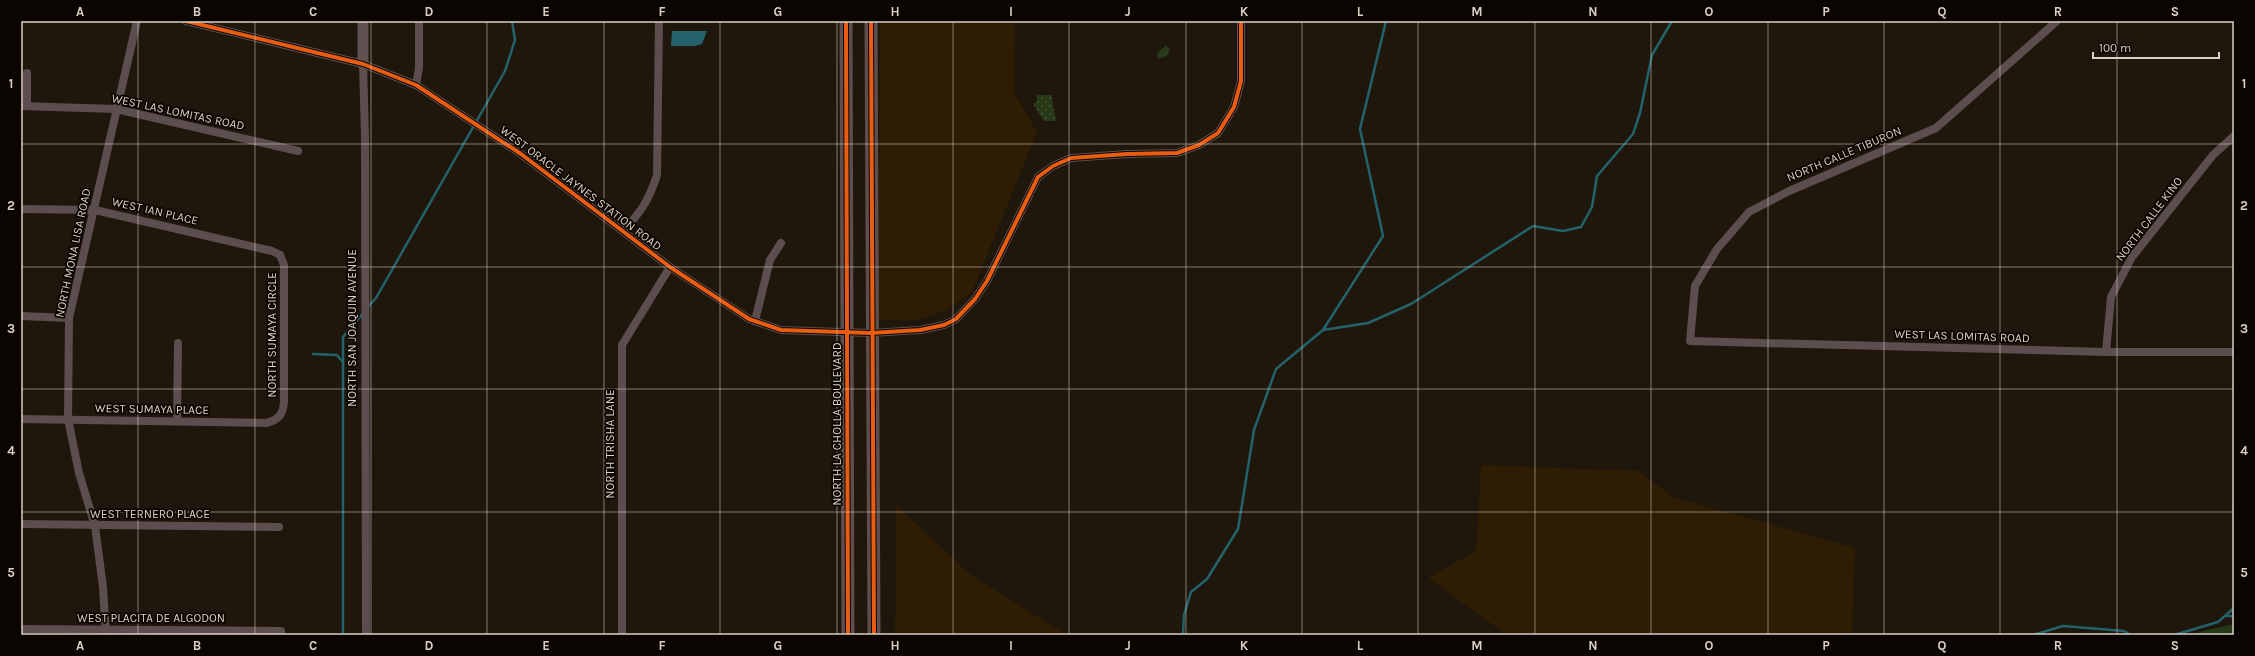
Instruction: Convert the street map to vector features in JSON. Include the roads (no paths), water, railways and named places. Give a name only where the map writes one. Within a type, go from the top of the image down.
[{"type":"main road","name":"NORTH LA CHOLLA BOULEVARD","points":[[846,21],[848,635]]},
{"type":"main road","points":[[871,21],[871,333],[874,635]]},
{"type":"street","name":"NORTH MONA LISA ROAD","points":[[106,633],[103,587],[95,526],[79,473],[68,419],[69,318],[86,240],[95,210],[116,109],[137,21]]},
{"type":"street","name":"WEST ORACLE JAYNES STATION ROAD","points":[[186,21],[363,64],[416,85],[521,154],[670,267],[755,321],[781,330],[871,333],[920,330],[944,325],[956,319],[975,298],[987,280],[1038,178],[1053,166],[1071,158],[1127,154],[1177,154],[1199,145],[1218,133],[1234,107],[1241,81],[1242,21]]},
{"type":"street","name":"NORTH SAN JOAQUIN AVENUE","points":[[363,21],[365,136],[366,635]]},
{"type":"street","points":[[416,85],[419,68],[419,21]]},
{"type":"street","points":[[623,231],[641,212],[650,197],[657,175],[659,21]]},
{"type":"street","name":"NORTH CALLE TIBURON","points":[[1690,340],[1695,286],[1717,249],[1749,212],[1788,192],[1936,128],[2058,21]]},
{"type":"street","name":"WEST LAS LOMITAS ROAD","points":[[27,73],[24,106],[116,109],[298,151]]},
{"type":"street","name":"NORTH CALLE KINO","points":[[2106,352],[2111,297],[2132,257],[2213,155],[2234,136]]},
{"type":"street","name":"WEST IAN PLACE","points":[[21,209],[95,210],[282,253]]},
{"type":"street","points":[[755,321],[761,282],[770,260],[781,243]]},
{"type":"street","name":"NORTH SUMAYA CIRCLE","points":[[282,253],[284,265],[283,418]]},
{"type":"street","name":"NORTH TRISHA LANE","points":[[622,635],[622,345],[670,267]]},
{"type":"street","points":[[21,316],[69,318]]},
{"type":"street","name":"WEST LAS LOMITAS ROAD","points":[[1690,340],[2106,352],[2234,352]]},
{"type":"street","points":[[177,421],[178,343]]},
{"type":"street","name":"WEST SUMAYA PLACE","points":[[21,419],[266,423],[283,418]]},
{"type":"street","name":"WEST TERNERO PLACE","points":[[21,524],[279,527]]},
{"type":"street","name":"WEST PLACITA DE ALGODON","points":[[21,629],[106,633],[281,631]]},
{"type":"water","points":[[672,31],[707,31],[702,44],[695,46],[671,46]]},
{"type":"waterway","points":[[367,308],[376,298],[505,71],[515,40],[512,21]]},
{"type":"waterway","points":[[1323,330],[1383,236],[1360,129],[1386,21]]},
{"type":"waterway","points":[[1183,635],[1184,615],[1191,592],[1207,579],[1238,529],[1254,430],[1276,369],[1323,330],[1368,323],[1411,304],[1533,226],[1563,231],[1581,227],[1592,207],[1597,176],[1633,134],[1640,113],[1652,55],[1672,21]]},
{"type":"waterway","points":[[343,635],[343,337],[363,313]]},
{"type":"waterway","points":[[313,354],[337,355],[342,361]]},
{"type":"waterway","points":[[2174,635],[2218,622],[2234,608]]},
{"type":"waterway","points":[[2227,616],[2234,616]]},
{"type":"waterway","points":[[2033,635],[2063,626],[2124,631],[2130,635]]}]
